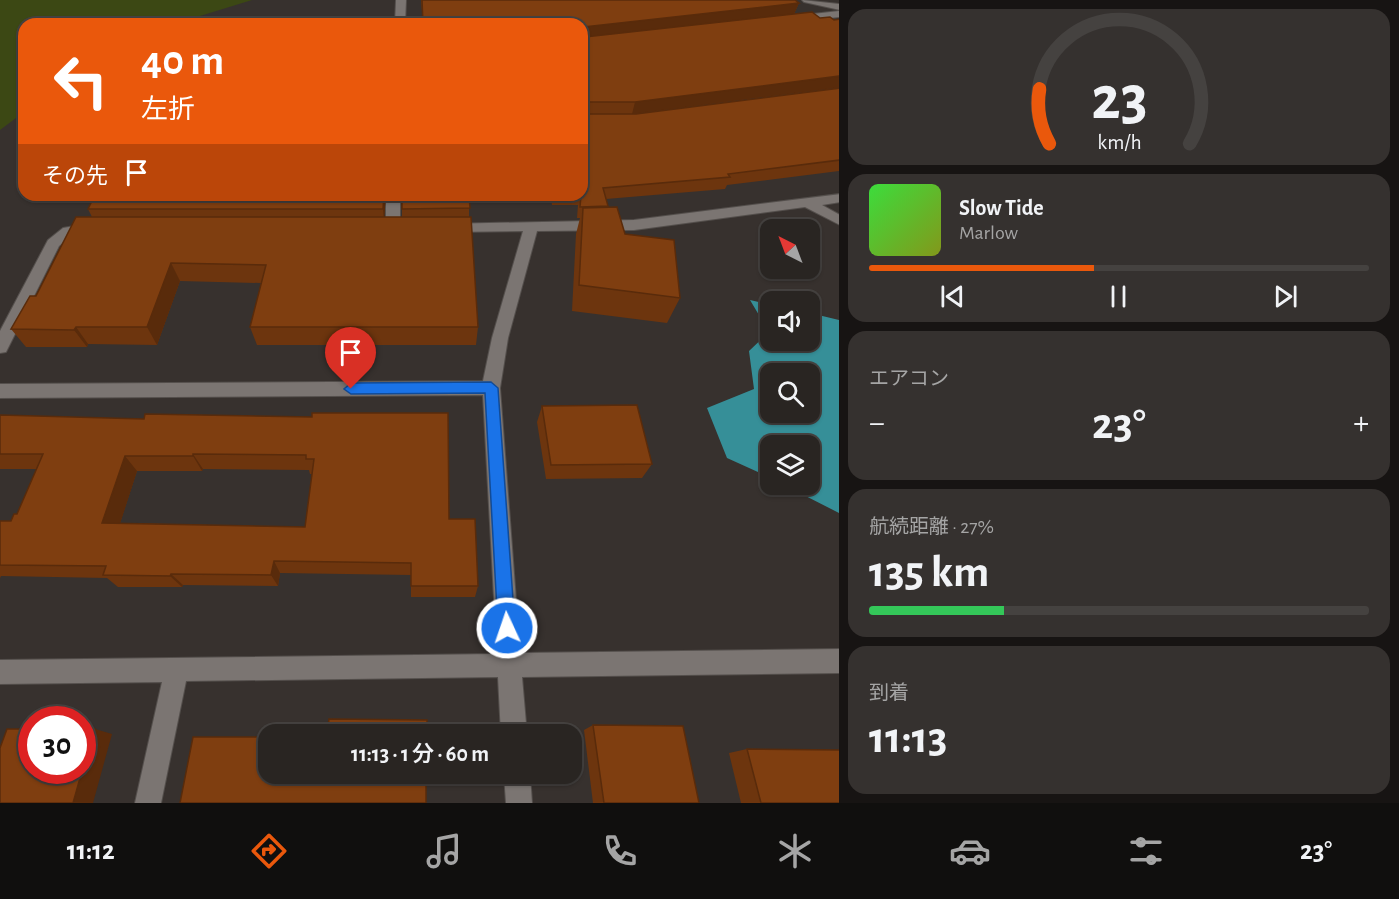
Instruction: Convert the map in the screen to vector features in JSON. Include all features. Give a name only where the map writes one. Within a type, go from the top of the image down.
[{"type":"street","points":[[400,18],[401,0]]},
{"type":"street","points":[[807,0],[839,8]]},
{"type":"street","points":[[781,20],[839,14]]},
{"type":"street","points":[[439,227],[531,228],[634,225],[839,198]]},
{"type":"street","points":[[392,226],[393,201]]},
{"type":"street","points":[[809,203],[839,219]]},
{"type":"street","points":[[0,347],[53,243],[68,231],[108,228]]},
{"type":"street","points":[[513,724],[491,388],[500,338],[531,228]]},
{"type":"street","points":[[0,391],[491,388]]},
{"type":"street","points":[[0,672],[839,661]]},
{"type":"street","points":[[148,803],[177,670]]},
{"type":"street","points":[[518,784],[519,803]]},
{"type":"green space","points":[[0,0],[252,0],[194,18],[18,18],[18,116],[0,130]]},
{"type":"water","points":[[750,300],[760,302],[760,317]]},
{"type":"water","points":[[820,315],[839,320],[839,513],[804,495],[820,495],[820,435],[760,435],[760,473],[727,458],[707,408],[754,389],[749,351],[760,341],[760,351],[820,351]]},
{"type":"building","points":[[422,0],[795,0],[799,3],[588,27],[588,18],[423,18]]},
{"type":"building","points":[[812,12],[820,18],[839,19],[839,76],[635,102],[588,102],[588,37]]},
{"type":"building","points":[[839,88],[839,160],[728,174],[730,177],[603,188],[608,206],[580,207],[580,201],[588,201],[588,114],[636,114]]},
{"type":"building","points":[[92,201],[384,201],[383,209],[88,209]]},
{"type":"building","points":[[402,201],[469,201],[470,208],[402,209]]},
{"type":"building","points":[[617,207],[625,234],[674,240],[680,298],[579,285],[583,208]]},
{"type":"building","points":[[76,217],[471,217],[478,327],[250,327],[266,265],[171,263],[147,327],[76,327],[74,330],[11,329],[30,296],[36,296]]},
{"type":"building","points":[[637,405],[652,464],[551,465],[542,406]]},
{"type":"building","points":[[312,413],[448,413],[449,519],[475,519],[478,586],[411,586],[411,563],[274,561],[271,575],[171,574],[170,576],[103,575],[106,566],[0,565],[0,521],[11,521],[14,514],[17,514],[43,454],[0,454],[0,415],[144,419],[145,414],[312,417]],"holes":[[[306,455],[306,459],[314,459],[305,527],[102,523],[125,456]]]},
{"type":"building","points":[[329,719],[427,720],[427,724],[328,724]]},
{"type":"building","points":[[593,725],[683,726],[699,803],[604,803]]},
{"type":"building","points":[[7,729],[18,729],[18,784],[78,784],[73,803],[0,803],[0,748]]},
{"type":"building","points":[[193,737],[258,737],[258,784],[426,784],[426,803],[180,803]]},
{"type":"building","points":[[747,749],[839,750],[839,803],[761,803]]},
{"type":"route","points":[[351,389],[491,388],[507,628]]}]
